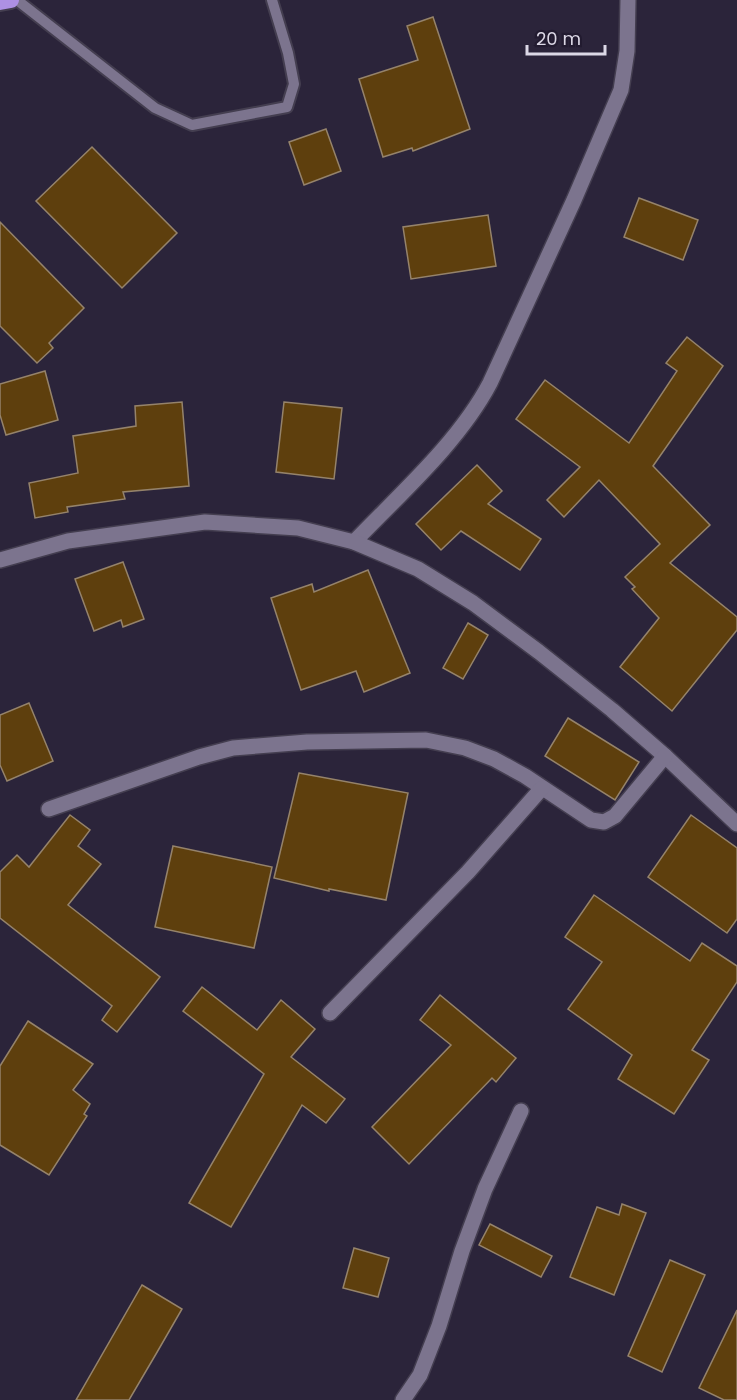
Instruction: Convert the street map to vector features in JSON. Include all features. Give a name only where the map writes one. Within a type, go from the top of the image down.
[{"type":"highway","points":[[0,2],[11,0]]},
{"type":"street","points":[[354,542],[448,443],[476,409],[490,384],[574,200],[621,90],[627,51],[628,0]]},
{"type":"street","points":[[0,560],[68,541],[205,522],[298,528],[354,542],[418,569],[473,603],[612,710],[737,824]]},
{"type":"street","points":[[49,809],[199,757],[233,748],[306,741],[426,740],[465,748],[494,759],[591,820],[604,822],[615,816],[665,756]]},
{"type":"street","points":[[330,1013],[468,872],[543,788]]},
{"type":"street","points":[[403,1400],[420,1375],[485,1189],[521,1111]]},
{"type":"lane","points":[[17,0],[155,108],[192,125],[287,107],[294,84],[272,0]]},
{"type":"building","points":[[433,17],[470,129],[413,151],[412,148],[383,157],[359,79],[418,60],[407,26]]},
{"type":"building","points":[[326,129],[341,171],[304,185],[289,142]]},
{"type":"building","points":[[92,147],[177,233],[122,288],[36,201]]},
{"type":"building","points":[[639,198],[698,220],[683,260],[624,237]]},
{"type":"building","points":[[488,215],[496,266],[411,279],[403,227]]},
{"type":"building","points":[[0,222],[84,308],[49,343],[53,348],[37,363],[0,326]]},
{"type":"building","points":[[687,337],[723,366],[653,466],[710,525],[670,563],[737,617],[737,630],[672,711],[620,667],[659,618],[632,589],[635,587],[625,577],[660,544],[599,480],[564,517],[547,500],[580,467],[516,419],[545,380],[629,443],[677,371],[666,363]]},
{"type":"building","points":[[45,371],[58,420],[6,435],[0,415],[0,384]]},
{"type":"building","points":[[182,402],[189,486],[123,492],[125,499],[67,507],[68,512],[35,518],[29,483],[78,473],[73,436],[136,426],[135,406]]},
{"type":"building","points":[[284,402],[342,408],[334,479],[276,472]]},
{"type":"building","points":[[477,465],[502,491],[488,504],[541,539],[520,570],[461,531],[441,550],[416,524]]},
{"type":"building","points":[[123,562],[144,619],[123,627],[121,620],[94,631],[75,579]]},
{"type":"building","points":[[368,570],[410,673],[364,692],[356,671],[301,690],[271,598],[312,584],[314,592]]},
{"type":"building","points":[[468,623],[488,635],[463,679],[443,668]]},
{"type":"building","points":[[29,703],[53,761],[7,781],[0,765],[0,715]]},
{"type":"building","points":[[568,718],[639,762],[615,800],[545,756]]},
{"type":"building","points":[[299,773],[408,793],[386,900],[329,889],[329,891],[274,878]]},
{"type":"building","points":[[70,815],[90,830],[78,846],[101,864],[68,905],[160,977],[117,1032],[102,1020],[112,1006],[0,918],[0,872],[17,855],[29,867]]},
{"type":"building","points":[[691,815],[737,848],[737,919],[727,933],[648,877]]},
{"type":"building","points":[[173,846],[272,867],[254,948],[155,927]]},
{"type":"building","points":[[594,895],[690,961],[702,943],[737,966],[737,982],[692,1050],[709,1060],[674,1114],[618,1079],[632,1055],[568,1009],[602,962],[565,937]]},
{"type":"building","points":[[202,987],[257,1030],[281,1000],[315,1029],[291,1057],[345,1099],[326,1123],[302,1105],[231,1227],[189,1203],[264,1074],[183,1011]]},
{"type":"building","points":[[440,995],[516,1058],[496,1082],[492,1078],[409,1164],[372,1127],[451,1045],[420,1020]]},
{"type":"building","points":[[28,1021],[93,1064],[73,1090],[90,1104],[84,1114],[87,1116],[49,1175],[0,1145],[0,1066]]},
{"type":"building","points":[[622,1204],[646,1213],[614,1295],[570,1277],[597,1207],[619,1215]]},
{"type":"building","points":[[490,1224],[552,1256],[541,1277],[479,1245]]},
{"type":"building","points":[[354,1248],[389,1258],[378,1297],[343,1288]]},
{"type":"building","points":[[670,1260],[705,1275],[662,1372],[628,1356]]},
{"type":"building","points":[[142,1285],[182,1309],[129,1400],[76,1400]]},
{"type":"building","points":[[737,1310],[737,1400],[724,1400],[699,1388]]}]
